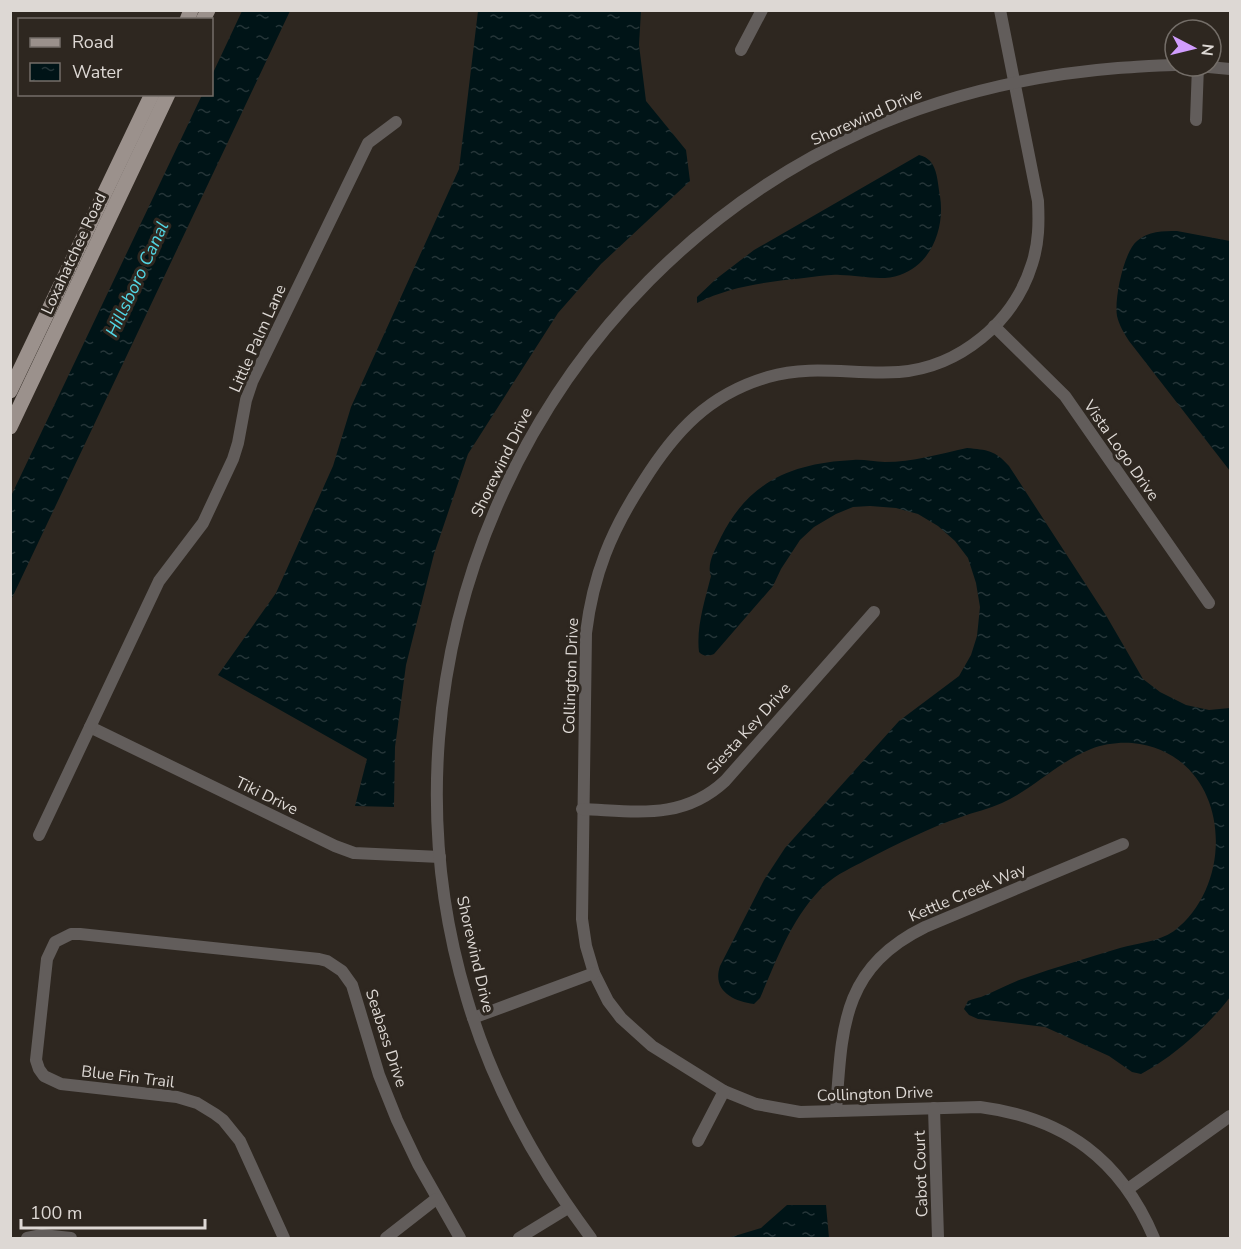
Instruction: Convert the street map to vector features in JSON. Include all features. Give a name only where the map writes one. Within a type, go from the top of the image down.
[{"type":"main road","name":"Loxahatchee Road","points":[[10,391],[151,96]]},
{"type":"main road","name":"Loxahatchee Road","points":[[10,427],[167,96]]},
{"type":"street","points":[[741,50],[762,10]]},
{"type":"street","name":"Collington Drive","points":[[1000,10],[1038,201],[1039,222],[1032,264],[1025,283],[1014,302],[994,326],[961,352],[922,368],[880,373],[811,369],[767,377],[742,386],[696,414],[660,454],[619,521],[605,550],[595,580],[586,633],[582,919],[586,946],[594,973],[608,1001],[636,1033],[652,1046],[724,1091],[756,1104],[800,1112],[980,1107],[1007,1111],[1041,1121],[1058,1128],[1095,1153],[1114,1172],[1128,1189],[1154,1239]]},
{"type":"street","name":"Shorewind Drive","points":[[591,1239],[568,1208],[522,1133],[502,1092],[473,1018],[452,940],[440,857],[437,818],[438,750],[447,670],[468,581],[500,496],[537,425],[568,376],[624,305],[656,272],[717,220],[763,186],[822,152],[884,122],[927,106],[1015,82],[1096,70],[1163,66]]},
{"type":"street","points":[[1196,120],[1198,78]]},
{"type":"street","name":"Little Palm Lane","points":[[39,835],[159,581],[169,565],[194,537],[208,512],[233,459],[252,382],[368,143],[396,122]]},
{"type":"street","name":"Vista Logo Drive","points":[[994,326],[1065,396],[1209,603]]},
{"type":"street","name":"Siesta Key Drive","points":[[582,809],[661,811],[690,805],[708,795],[724,781],[874,612]]},
{"type":"street","name":"Tiki Drive","points":[[90,727],[335,846],[354,853],[440,857]]},
{"type":"street","name":"Kettle Creek Way","points":[[837,1111],[844,1024],[854,995],[883,954],[925,927],[1123,844]]},
{"type":"street","name":"Seabass Drive","points":[[67,936],[80,934],[319,959],[342,971],[351,984],[386,1093],[436,1199],[460,1239]]},
{"type":"street","name":"Blue Fin Trail","points":[[67,936],[55,942],[47,959],[35,1050],[39,1069],[52,1082],[177,1097],[197,1103],[215,1114],[229,1126],[240,1141],[284,1239]]},
{"type":"street","points":[[473,1018],[594,973]]},
{"type":"street","points":[[698,1141],[724,1091]]},
{"type":"street","name":"Cabot Court","points":[[934,1108],[938,1239]]},
{"type":"street","points":[[1128,1189],[1230,1116]]},
{"type":"street","points":[[386,1239],[436,1199]]},
{"type":"street","points":[[519,1239],[568,1208]]},
{"type":"street","points":[[27,1239],[42,1235],[71,1239]]},
{"type":"water","name":"Hillsboro Canal","points":[[242,11],[290,11],[11,600],[11,496],[202,96],[213,96],[213,73]]},
{"type":"water","points":[[478,11],[641,11],[639,45],[646,101],[686,150],[690,181],[601,264],[558,313],[468,454],[434,554],[406,665],[395,747],[394,807],[355,806],[367,759],[218,675],[276,593],[333,466],[351,407],[459,169]]},
{"type":"water","points":[[919,155],[930,161],[936,171],[941,208],[934,243],[928,253],[911,270],[885,278],[831,275],[762,283],[723,292],[697,303],[697,297],[716,279],[754,250]]},
{"type":"water","points":[[1177,231],[1230,241],[1230,471],[1129,341],[1117,316],[1121,276],[1132,246],[1151,233]]},
{"type":"water","points":[[967,448],[990,452],[1009,466],[1107,617],[1143,679],[1160,692],[1186,705],[1209,710],[1230,708],[1230,997],[1212,1019],[1189,1040],[1141,1074],[1132,1072],[1109,1056],[1045,1027],[978,1019],[969,1015],[964,1009],[968,1001],[1019,980],[1120,948],[1161,938],[1174,931],[1195,908],[1209,881],[1215,851],[1214,821],[1205,793],[1188,769],[1164,752],[1132,743],[1101,746],[1079,754],[1002,803],[925,831],[835,877],[814,896],[795,923],[760,998],[754,1004],[731,997],[721,988],[719,982],[720,966],[764,880],[785,848],[899,721],[959,676],[971,655],[977,636],[980,607],[976,583],[968,558],[955,541],[938,526],[918,514],[896,508],[853,507],[814,527],[800,540],[773,586],[714,654],[704,655],[699,652],[699,633],[711,576],[711,561],[721,537],[745,502],[759,489],[792,471],[831,462],[905,461]]},
{"type":"water","points":[[787,1205],[826,1205],[829,1238],[728,1238],[761,1228]]}]
